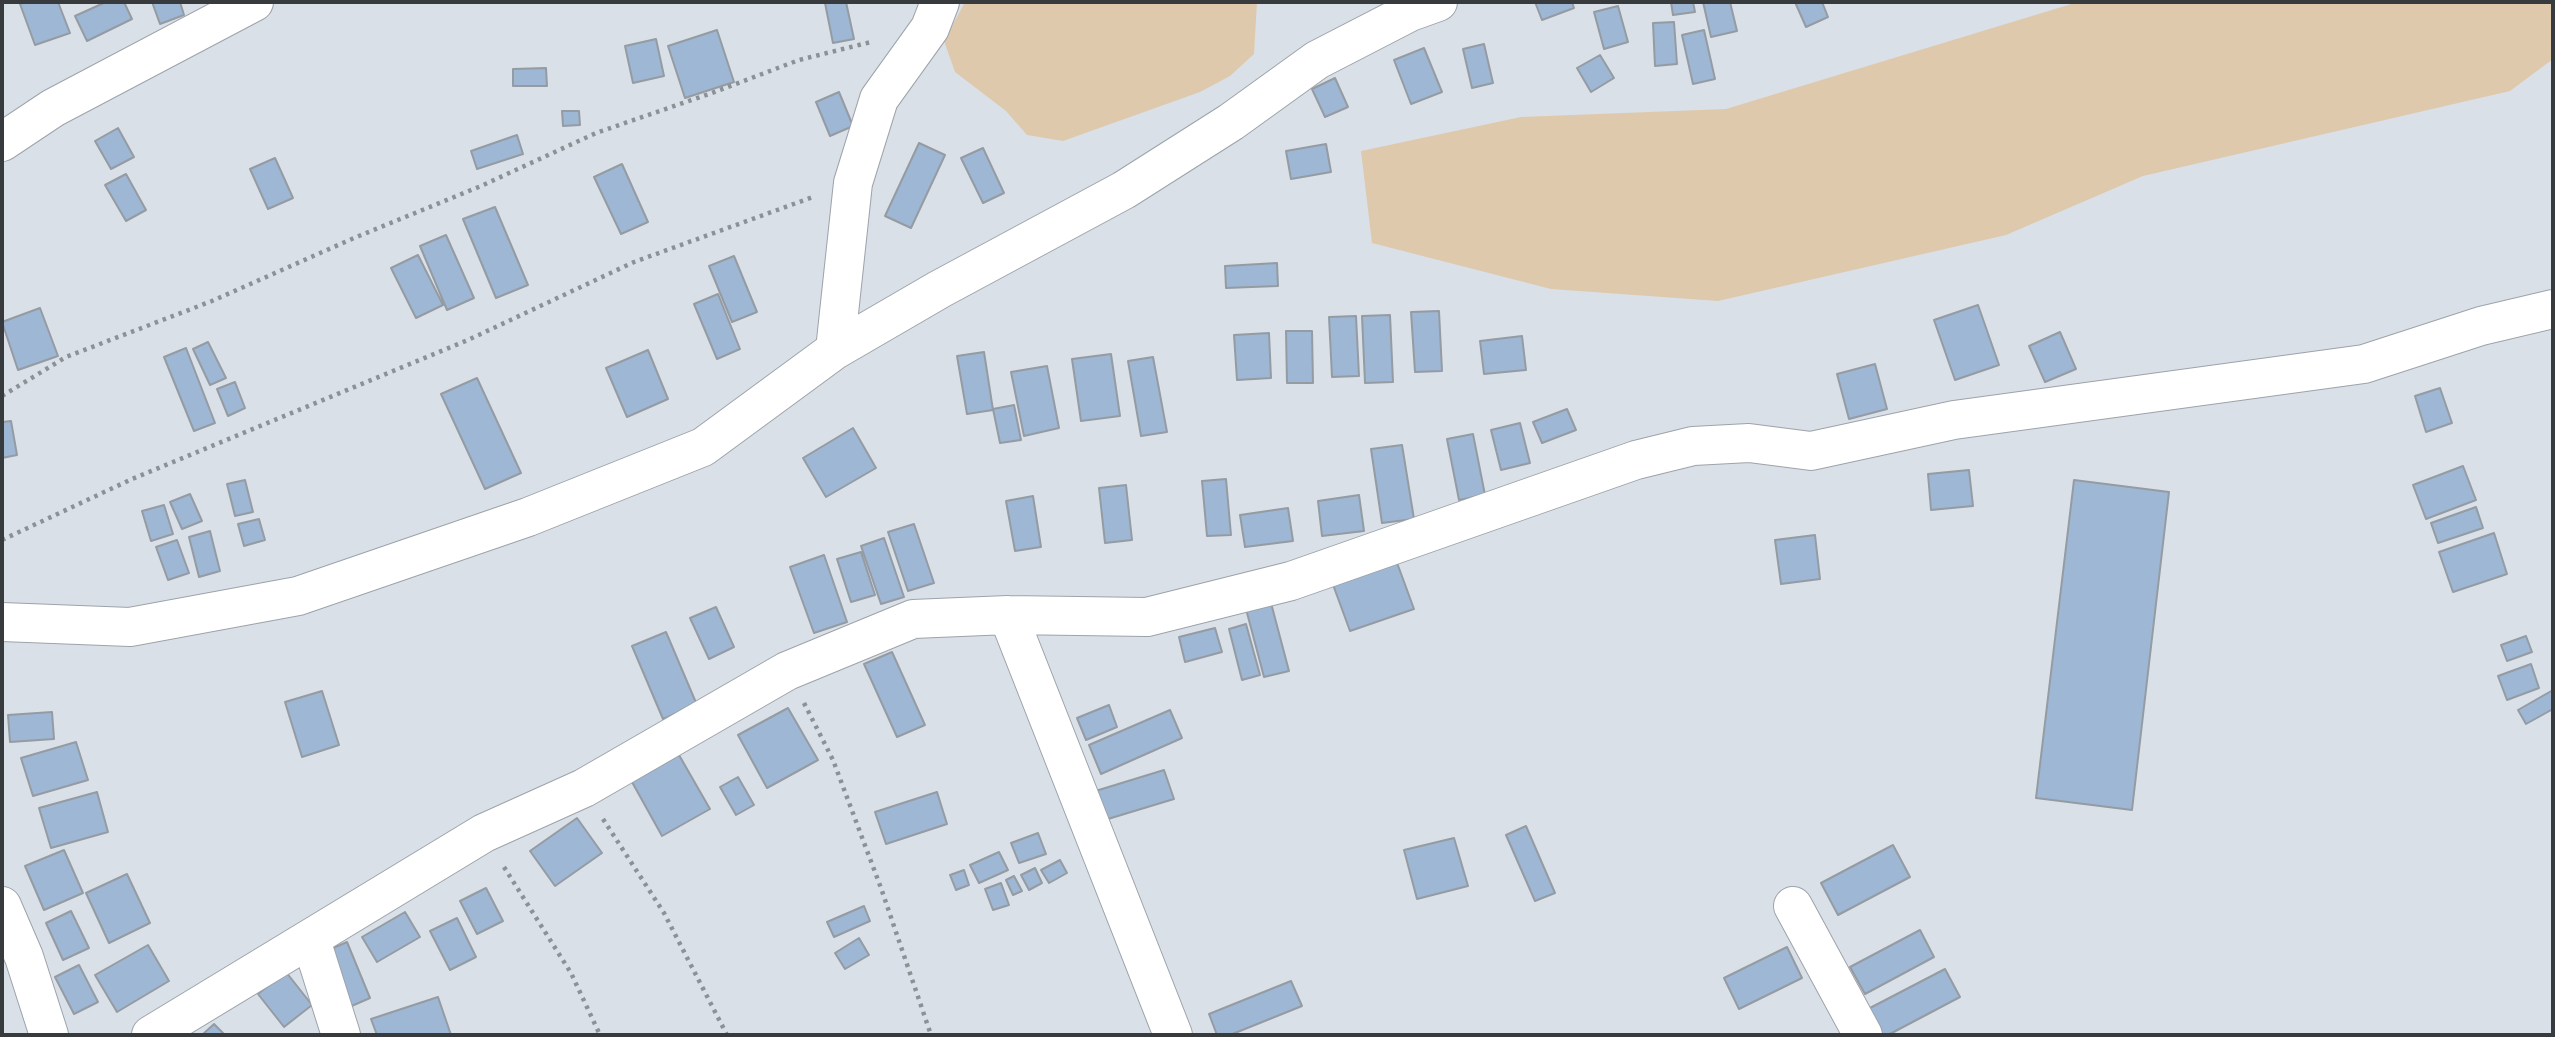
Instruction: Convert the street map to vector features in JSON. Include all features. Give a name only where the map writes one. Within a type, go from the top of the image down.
[{"type":"street","points":[[2,142],[53,108],[254,2]]},
{"type":"street","points":[[2,622],[130,627],[298,596],[528,517],[703,447],[835,350],[940,289],[1124,190],[1231,122],[1317,60],[1410,12],[1438,2]]},
{"type":"street","points":[[835,350],[852,183],[879,99],[935,15]]},
{"type":"street","points":[[151,1035],[484,833],[584,788],[787,671],[913,619],[1008,615],[1147,617],[1291,581],[1636,460],[1693,446],[1749,443],[1811,451],[1954,421],[2364,364],[2481,326],[2553,309]]},
{"type":"street","points":[[1008,615],[1173,1035]]},
{"type":"street","points":[[2,906],[13,963],[49,1035]]},
{"type":"street","points":[[1793,906],[1863,1035]]},
{"type":"street","points":[[311,940],[341,1035]]},
{"type":"path","points":[[2,396],[66,357],[212,302],[596,134],[799,60],[935,15]]},
{"type":"path","points":[[2,540],[132,479],[468,340],[634,262],[852,183]]},
{"type":"path","points":[[787,671],[833,760],[881,888],[930,1035]]},
{"type":"path","points":[[584,788],[664,913],[727,1035]]},
{"type":"path","points":[[484,833],[571,973],[600,1035]]},
{"type":"shaded area","points":[[965,2],[1257,2],[1254,54],[1230,76],[1200,92],[1063,141],[1027,135],[1006,111],[955,72],[944,41]]},
{"type":"shaded area","points":[[2078,2],[2553,2],[2553,59],[2510,91],[2143,176],[2006,235],[1718,301],[1551,289],[1372,243],[1361,151],[1521,117],[1726,109]]},
{"type":"building","points":[[58,2],[70,33],[35,45],[20,4]]},
{"type":"building","points":[[106,2],[124,2],[132,19],[87,41],[75,16]]},
{"type":"building","points":[[152,2],[180,2],[184,15],[160,24]]},
{"type":"building","points":[[846,2],[854,39],[833,43],[825,3]]},
{"type":"building","points":[[1535,2],[1572,2],[1574,8],[1542,20]]},
{"type":"building","points":[[1671,2],[1693,2],[1695,12],[1673,15]]},
{"type":"building","points":[[1703,2],[1730,2],[1737,31],[1711,37]]},
{"type":"building","points":[[1795,2],[1822,2],[1828,17],[1806,27]]},
{"type":"building","points":[[1618,6],[1628,42],[1604,49],[1594,12]]},
{"type":"building","points":[[1674,22],[1677,64],[1655,66],[1653,23]]},
{"type":"building","points":[[717,30],[734,82],[685,98],[668,46]]},
{"type":"building","points":[[1704,30],[1715,79],[1693,84],[1682,35]]},
{"type":"building","points":[[656,39],[664,76],[633,83],[625,46]]},
{"type":"building","points":[[1484,44],[1493,83],[1472,88],[1463,49]]},
{"type":"building","points":[[1424,48],[1442,92],[1411,104],[1394,60]]},
{"type":"building","points":[[1600,55],[1614,78],[1591,92],[1577,68]]},
{"type":"building","points":[[546,68],[547,86],[513,86],[513,69]]},
{"type":"building","points":[[1335,78],[1348,107],[1325,117],[1312,89]]},
{"type":"building","points":[[839,92],[853,126],[830,136],[816,102]]},
{"type":"building","points":[[562,111],[579,111],[580,125],[563,126]]},
{"type":"building","points":[[118,128],[134,157],[111,169],[95,141]]},
{"type":"building","points":[[517,135],[523,154],[477,169],[471,151]]},
{"type":"building","points":[[919,143],[945,155],[911,228],[885,216]]},
{"type":"building","points":[[1326,144],[1331,172],[1291,179],[1286,151]]},
{"type":"building","points":[[983,148],[1004,193],[983,203],[961,158]]},
{"type":"building","points":[[275,158],[293,198],[268,209],[250,169]]},
{"type":"building","points":[[622,164],[648,222],[621,234],[594,177]]},
{"type":"building","points":[[126,174],[146,210],[126,221],[105,185]]},
{"type":"building","points":[[495,207],[528,285],[496,298],[463,219]]},
{"type":"building","points":[[446,235],[474,298],[447,310],[420,246]]},
{"type":"building","points":[[418,255],[443,305],[416,318],[391,268]]},
{"type":"building","points":[[734,256],[757,312],[732,322],[709,266]]},
{"type":"building","points":[[1277,263],[1278,286],[1226,288],[1225,266]]},
{"type":"building","points":[[718,294],[740,349],[717,359],[694,304]]},
{"type":"building","points":[[1978,305],[1999,365],[1955,380],[1934,320]]},
{"type":"building","points":[[40,308],[58,356],[18,370],[2,322]]},
{"type":"building","points":[[1439,311],[1442,371],[1415,372],[1411,312]]},
{"type":"building","points":[[1390,315],[1393,382],[1365,383],[1362,316]]},
{"type":"building","points":[[1356,316],[1359,376],[1332,377],[1329,317]]},
{"type":"building","points":[[1286,331],[1312,331],[1313,383],[1287,383]]},
{"type":"building","points":[[2060,332],[2076,369],[2045,382],[2029,346]]},
{"type":"building","points":[[1269,333],[1271,378],[1237,380],[1234,335]]},
{"type":"building","points":[[1522,336],[1526,370],[1484,374],[1480,341]]},
{"type":"building","points":[[208,342],[226,378],[210,385],[193,349]]},
{"type":"building","points":[[186,348],[215,423],[194,431],[164,357]]},
{"type":"building","points":[[648,350],[668,399],[627,417],[606,368]]},
{"type":"building","points":[[984,352],[993,410],[967,414],[957,356]]},
{"type":"building","points":[[1111,354],[1120,416],[1081,421],[1072,359]]},
{"type":"building","points":[[1153,357],[1167,432],[1141,436],[1128,361]]},
{"type":"building","points":[[1875,364],[1887,409],[1849,419],[1837,374]]},
{"type":"building","points":[[1047,366],[1059,428],[1024,436],[1011,372]]},
{"type":"building","points":[[477,378],[521,473],[485,489],[441,394]]},
{"type":"building","points":[[235,382],[245,408],[228,416],[217,389]]},
{"type":"building","points":[[2440,388],[2452,423],[2426,432],[2415,396]]},
{"type":"building","points":[[1014,405],[1021,440],[1000,443],[993,409]]},
{"type":"building","points":[[1567,409],[1576,430],[1542,443],[1533,422]]},
{"type":"building","points":[[11,421],[17,455],[2,458],[2,422]]},
{"type":"building","points":[[1520,423],[1530,463],[1501,470],[1491,430]]},
{"type":"building","points":[[853,428],[876,468],[826,497],[803,458]]},
{"type":"building","points":[[1473,434],[1485,495],[1459,500],[1447,439]]},
{"type":"building","points":[[1402,445],[1414,519],[1382,523],[1371,449]]},
{"type":"building","points":[[2463,466],[2476,500],[2426,519],[2413,485]]},
{"type":"building","points":[[1969,470],[1973,506],[1931,510],[1928,474]]},
{"type":"building","points":[[1226,479],[1231,535],[1207,536],[1202,481]]},
{"type":"building","points":[[245,480],[253,512],[235,516],[227,484]]},
{"type":"building","points":[[2074,480],[2169,492],[2132,810],[2036,798]]},
{"type":"building","points":[[1126,485],[1132,540],[1105,543],[1099,488]]},
{"type":"building","points":[[190,494],[202,521],[182,529],[170,502]]},
{"type":"building","points":[[1359,495],[1364,531],[1322,536],[1318,501]]},
{"type":"building","points":[[1033,496],[1041,547],[1015,551],[1006,501]]},
{"type":"building","points":[[164,505],[173,534],[151,541],[142,511]]},
{"type":"building","points":[[2476,507],[2483,528],[2438,543],[2431,523]]},
{"type":"building","points":[[1288,508],[1293,541],[1245,547],[1240,515]]},
{"type":"building","points":[[259,519],[265,540],[244,546],[238,524]]},
{"type":"building","points":[[914,524],[934,583],[908,591],[888,532]]},
{"type":"building","points":[[210,531],[220,571],[199,577],[189,537]]},
{"type":"building","points":[[2494,533],[2507,574],[2453,592],[2439,552]]},
{"type":"building","points":[[1815,535],[1820,579],[1781,584],[1775,540]]},
{"type":"building","points":[[884,538],[904,597],[881,604],[861,546]]},
{"type":"building","points":[[177,540],[189,573],[168,580],[156,547]]},
{"type":"building","points":[[861,552],[875,595],[851,602],[837,559]]},
{"type":"building","points":[[824,555],[847,622],[814,633],[790,567]]},
{"type":"building","points":[[1396,560],[1414,609],[1350,631],[1332,582]]},
{"type":"building","points":[[1271,603],[1289,671],[1264,677],[1246,609]]},
{"type":"building","points":[[716,607],[734,647],[709,659],[690,618]]},
{"type":"building","points":[[1246,624],[1260,675],[1242,680],[1229,629]]},
{"type":"building","points":[[1215,628],[1222,652],[1185,662],[1179,637]]},
{"type":"building","points":[[666,632],[697,705],[663,719],[632,646]]},
{"type":"building","points":[[2526,636],[2532,652],[2507,661],[2501,645]]},
{"type":"building","points":[[892,652],[925,725],[897,737],[864,664]]},
{"type":"building","points":[[2531,664],[2539,688],[2507,700],[2498,676]]},
{"type":"building","points":[[2553,690],[2553,709],[2526,724],[2518,710]]},
{"type":"building","points":[[322,691],[339,745],[302,757],[285,702]]},
{"type":"building","points":[[1109,705],[1117,727],[1086,740],[1077,718]]},
{"type":"building","points":[[788,708],[818,760],[767,788],[738,735]]},
{"type":"building","points":[[1170,710],[1182,738],[1101,774],[1089,745]]},
{"type":"building","points":[[52,712],[54,739],[10,742],[8,715]]},
{"type":"building","points":[[76,742],[88,780],[33,796],[21,758]]},
{"type":"building","points":[[679,755],[710,809],[662,836],[632,782]]},
{"type":"building","points":[[1164,770],[1174,799],[1098,822],[1089,793]]},
{"type":"building","points":[[738,777],[754,805],[736,815],[720,787]]},
{"type":"building","points":[[97,792],[108,832],[51,848],[39,808]]},
{"type":"building","points":[[937,792],[947,824],[886,844],[875,812]]},
{"type":"building","points":[[577,818],[602,853],[555,886],[530,851]]},
{"type":"building","points":[[1526,826],[1555,893],[1535,901],[1506,835]]},
{"type":"building","points":[[1038,833],[1046,854],[1019,863],[1011,843]]},
{"type":"building","points":[[1454,838],[1468,886],[1417,899],[1404,850]]},
{"type":"building","points":[[1893,845],[1910,877],[1838,915],[1821,883]]},
{"type":"building","points":[[64,850],[83,893],[44,910],[25,866]]},
{"type":"building","points":[[999,852],[1008,870],[979,883],[970,865]]},
{"type":"building","points":[[1060,860],[1067,873],[1049,883],[1041,870]]},
{"type":"building","points":[[1035,868],[1042,883],[1029,890],[1021,875]]},
{"type":"building","points":[[964,870],[969,885],[956,890],[950,875]]},
{"type":"building","points":[[127,874],[150,923],[109,943],[86,893]]},
{"type":"building","points":[[1014,876],[1022,891],[1013,895],[1006,880]]},
{"type":"building","points":[[1001,883],[1009,905],[993,910],[985,889]]},
{"type":"building","points":[[486,888],[503,921],[477,934],[460,901]]},
{"type":"building","points":[[864,906],[870,921],[834,937],[827,922]]},
{"type":"building","points":[[71,911],[89,948],[63,960],[46,923]]},
{"type":"building","points":[[405,912],[420,937],[377,962],[362,937]]},
{"type":"building","points":[[457,918],[476,957],[450,970],[430,931]]},
{"type":"building","points":[[1920,930],[1934,957],[1865,994],[1850,967]]},
{"type":"building","points":[[859,938],[869,955],[845,969],[835,953]]},
{"type":"building","points":[[347,942],[370,998],[347,1008],[324,952]]},
{"type":"building","points":[[148,945],[169,981],[117,1012],[95,975]]},
{"type":"building","points":[[1787,947],[1802,978],[1739,1009],[1724,978]]},
{"type":"building","points":[[79,965],[98,1002],[74,1014],[55,977]]},
{"type":"building","points":[[1945,969],[1960,997],[1888,1035],[1882,1035],[1868,1009]]},
{"type":"building","points":[[286,972],[312,1005],[284,1027],[258,994]]},
{"type":"building","points":[[1291,981],[1302,1006],[1230,1035],[1217,1035],[1209,1014]]},
{"type":"building","points":[[438,997],[451,1035],[377,1035],[371,1019]]},
{"type":"building","points":[[214,1024],[225,1035],[202,1035]]}]
